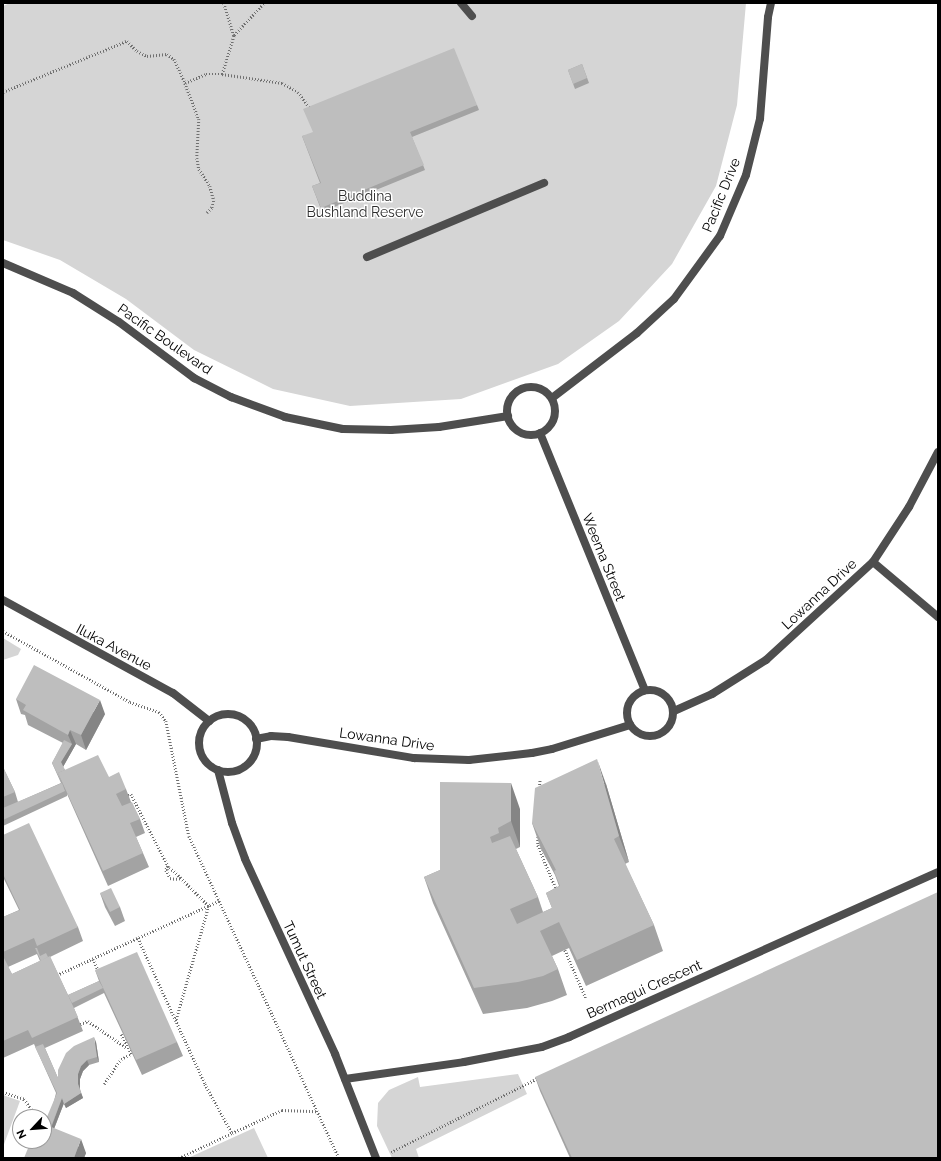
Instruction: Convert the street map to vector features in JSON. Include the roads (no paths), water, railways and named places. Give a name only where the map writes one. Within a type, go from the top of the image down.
[{"type":"street","points":[[461,3],[472,16]]},
{"type":"street","name":"Pacific Drive","points":[[552,398],[637,333],[674,299],[720,236],[746,175],[760,119],[768,17],[771,3]]},
{"type":"street","points":[[367,258],[544,183]]},
{"type":"street","name":"Pacific Boulevard","points":[[3,263],[73,293],[119,322],[194,378],[231,397],[285,417],[343,428],[391,430],[439,427],[508,416]]},
{"type":"street","points":[[522,388],[539,388],[552,398],[555,406],[555,414],[552,422],[540,433],[532,435],[524,434],[511,424],[508,416],[507,407],[510,399],[522,388]]},
{"type":"street","name":"Weema Street","points":[[540,433],[645,690]]},
{"type":"street","name":"Lowanna Drive","points":[[674,711],[712,694],[766,660],[873,562],[909,507],[938,452]]},
{"type":"street","points":[[873,562],[938,617]]},
{"type":"street","name":"Iluka Avenue","points":[[3,600],[70,639],[173,693],[209,721]]},
{"type":"street","points":[[645,690],[655,690],[664,694],[671,701],[674,711],[670,726],[658,735],[642,735],[630,725],[627,718],[628,704],[632,698],[645,690]]},
{"type":"street","points":[[233,714],[242,717],[254,730],[256,739],[254,755],[243,767],[235,771],[218,770],[203,758],[199,748],[199,738],[202,728],[209,721],[216,716],[233,714]]},
{"type":"street","name":"Lowanna Drive","points":[[256,739],[271,736],[288,737],[414,758],[469,760],[532,753],[552,749],[630,725]]},
{"type":"street","name":"Tumut Street","points":[[218,770],[232,823],[245,859],[345,1079],[376,1158]]},
{"type":"street","name":"Bermagui Crescent","points":[[345,1079],[464,1062],[542,1047],[569,1037],[938,872]]},
{"type":"park label","name":"Buddina Bushland Reserve","points":[[365,204]]}]
